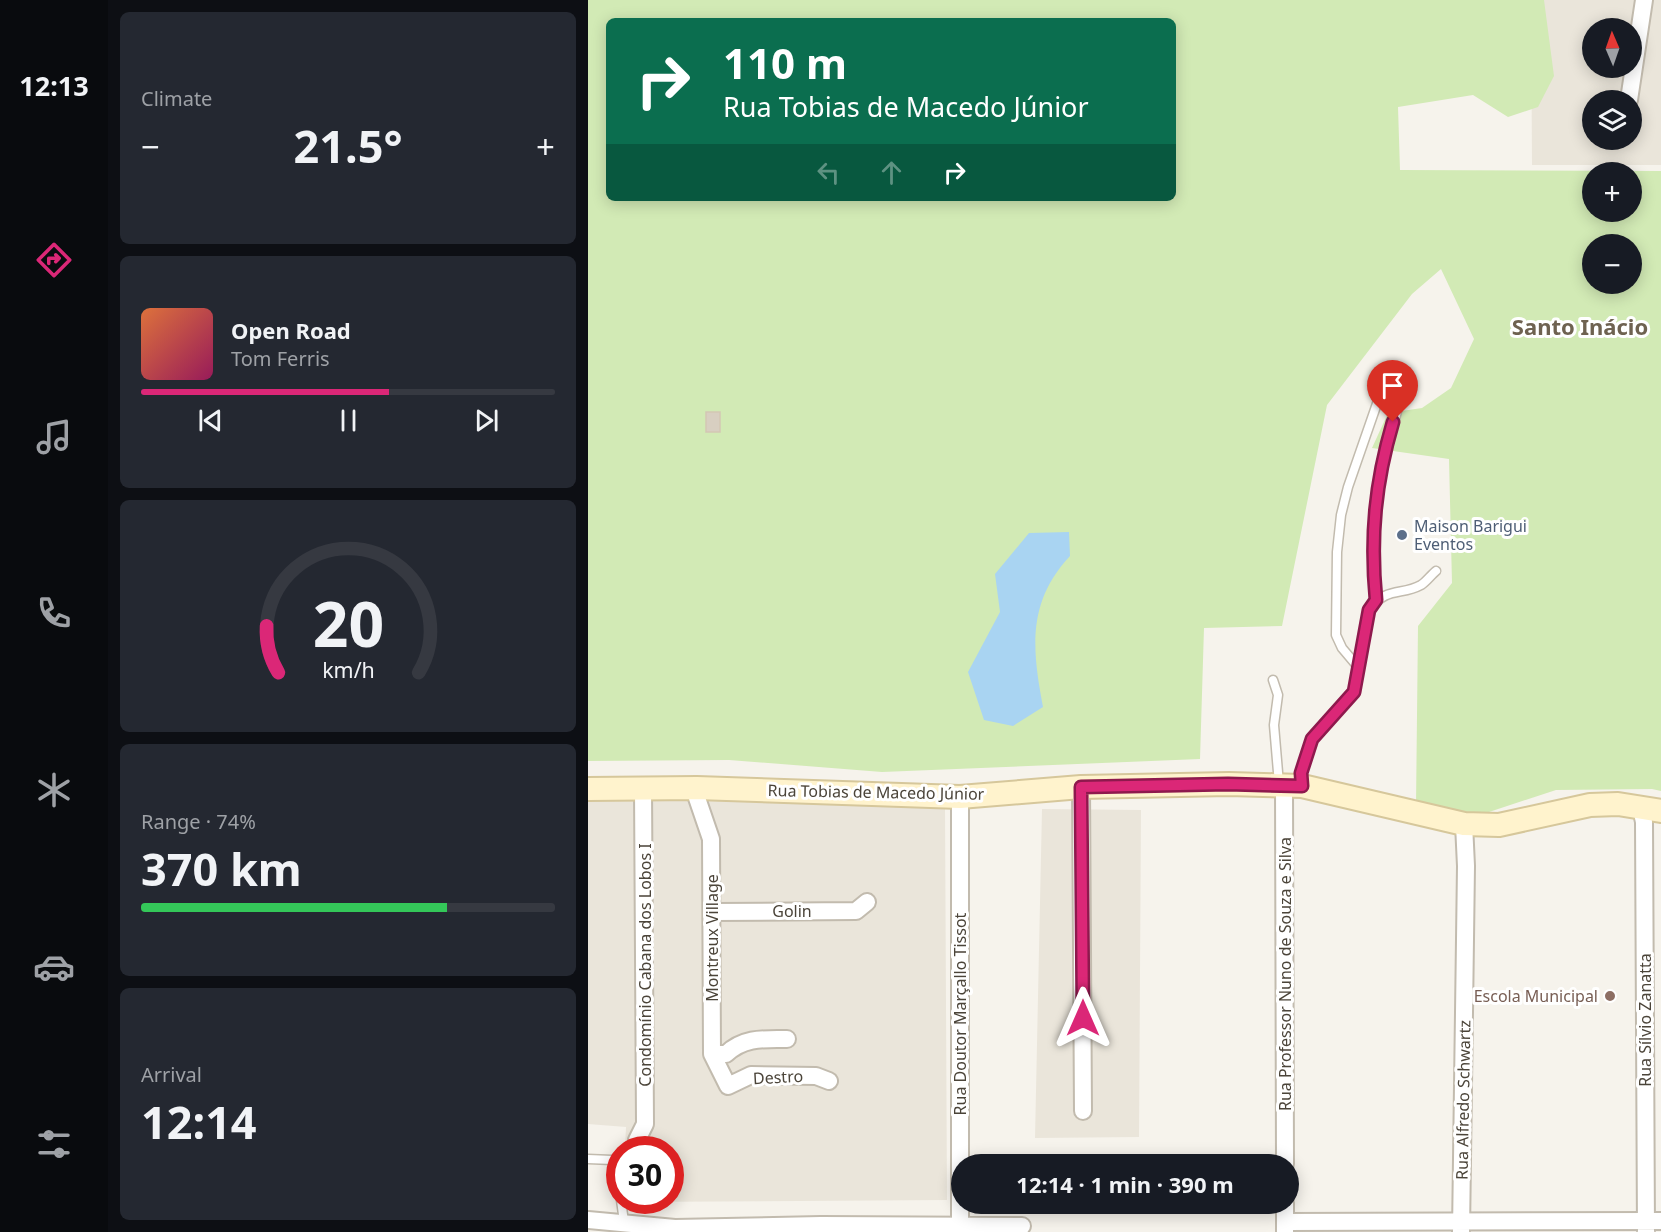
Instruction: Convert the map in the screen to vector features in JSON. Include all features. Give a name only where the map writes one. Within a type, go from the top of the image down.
[{"type":"street","points":[[1630,90],[1644,0]]},
{"type":"street","name":"Rua Tobias de Macedo Júnior","points":[[588,789],[697,788],[960,797],[1081,787],[1289,785],[1464,824],[1498,825],[1590,805],[1618,804],[1651,809]]},
{"type":"street","name":"Rua Professor Nuno de Souza e Silva","points":[[1285,1154],[1289,785]]},
{"type":"street","points":[[1081,787],[1083,1111]]},
{"type":"street","name":"Condomínio Cabana dos Lobos I","points":[[640,1136],[645,1124],[643,788]]},
{"type":"street","name":"Montreux Village","points":[[697,788],[697,798],[711,839],[712,1054],[728,1086]]},
{"type":"street","name":"Rua Doutor Marçallo Tissot","points":[[960,797],[960,1229]]},
{"type":"street","name":"Rua Sílvio Zanatta","points":[[1651,809],[1644,822],[1651,1224]]},
{"type":"street","name":"Rua Alfredo Schwartz","points":[[1461,1226],[1466,866],[1464,824]]},
{"type":"street","name":"Golin","points":[[713,912],[856,911],[867,902]]},
{"type":"street","points":[[712,1054],[726,1054],[733,1047],[753,1039],[787,1039]]},
{"type":"street","name":"Destro","points":[[728,1086],[752,1075],[816,1076],[829,1081]]},
{"type":"street","points":[[588,1220],[624,1222],[675,1230],[960,1229],[1022,1226]]},
{"type":"street","points":[[1285,1227],[1651,1224]]},
{"type":"lane","points":[[1358,668],[1342,648],[1336,635],[1337,552],[1340,524],[1348,488],[1381,392],[1392,388],[1399,394],[1400,400],[1377,486],[1373,567],[1376,600]]},
{"type":"lane","points":[[1289,785],[1301,773],[1312,739],[1354,692],[1369,610],[1376,600],[1394,591],[1420,585],[1436,571]]},
{"type":"lane","points":[[1273,680],[1278,694],[1274,716],[1289,785]]},
{"type":"lane","points":[[588,1159],[606,1160]]},
{"type":"lane","points":[[623,1214],[624,1222]]},
{"type":"shaded area","points":[[1531,0],[1661,0],[1661,165],[1642,165],[1642,162],[1582,162],[1582,165],[1532,165]]},
{"type":"shaded area","points":[[588,797],[945,807],[947,1200],[684,1202],[684,1136],[626,1136],[626,1127],[588,1124]]},
{"type":"shaded area","points":[[1042,809],[1141,810],[1139,1137],[1035,1138]]},
{"type":"green space","points":[[588,0],[1544,0],[1554,76],[1538,107],[1508,117],[1473,95],[1398,107],[1400,170],[1582,171],[1582,222],[1642,222],[1642,171],[1661,171],[1661,791],[1652,789],[1556,790],[1483,814],[1416,806],[1418,626],[1452,583],[1449,459],[1372,448],[1388,413],[1422,408],[1451,388],[1474,339],[1441,269],[1412,294],[1327,405],[1282,626],[1204,628],[1200,759],[882,772],[729,760],[588,761]]},
{"type":"water","points":[[1069,532],[1070,556],[1056,573],[1046,591],[1036,627],[1035,646],[1043,707],[1013,726],[984,720],[968,672],[1000,612],[995,574],[1029,533]]},
{"type":"building","points":[[706,412],[720,412],[720,432],[706,432]]},
{"type":"place","name":"Maison Barigui Eventos","points":[[1402,535]]},
{"type":"place","name":"Escola Municipal","points":[[1610,996]]},
{"type":"district","name":"Santo Inácio","points":[[1580,327]]},
{"type":"route","points":[[1083,1018],[1083,810],[1081,787],[1228,784],[1302,786],[1301,773],[1304,756],[1312,739],[1345,706],[1354,692],[1360,645],[1369,610],[1376,600],[1373,567],[1377,486],[1393,422]]}]
